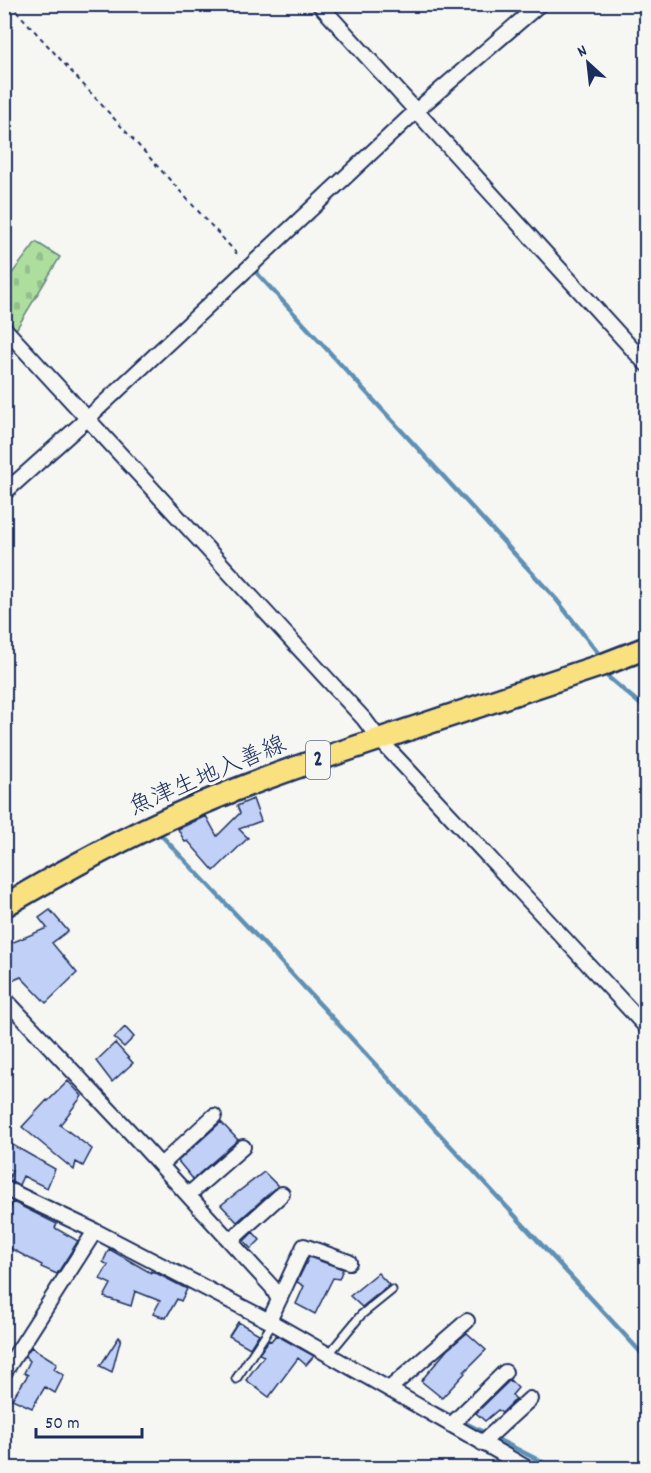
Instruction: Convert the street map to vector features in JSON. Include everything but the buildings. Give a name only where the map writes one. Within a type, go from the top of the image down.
[{"type":"main road","name":"魚津生地入善線","points":[[4,906],[88,858],[186,810],[276,774],[602,665],[646,648]]},
{"type":"street","points":[[319,4],[646,364]]},
{"type":"street","points":[[4,493],[88,418],[417,110],[540,4]]},
{"type":"street","points":[[4,328],[646,1027]]},
{"type":"street","points":[[4,998],[161,1165],[272,1287],[279,1300]]},
{"type":"street","points":[[161,1165],[214,1116]]},
{"type":"street","points":[[188,1195],[243,1147]]},
{"type":"street","points":[[4,1188],[95,1231],[271,1322],[527,1468]]},
{"type":"street","points":[[230,1241],[282,1194]]},
{"type":"street","points":[[4,1373],[95,1231]]},
{"type":"street","points":[[271,1322],[304,1246],[349,1262]]},
{"type":"street","points":[[388,1389],[467,1321]]},
{"type":"street","points":[[451,1425],[505,1372]]},
{"type":"street","points":[[482,1443],[530,1399]]},
{"type":"lane","points":[[328,1355],[361,1315],[392,1290]]},
{"type":"lane","points":[[236,1379],[271,1322]]},
{"type":"path","points":[[10,4],[249,267]]},
{"type":"green space","points":[[36,242],[60,257],[14,333],[5,322],[4,284]]},
{"type":"waterway","points":[[255,271],[556,599],[601,659]]},
{"type":"waterway","points":[[605,670],[608,677],[646,709]]},
{"type":"waterway","points":[[160,834],[646,1358]]},
{"type":"waterway","points":[[428,1404],[554,1468]]}]
